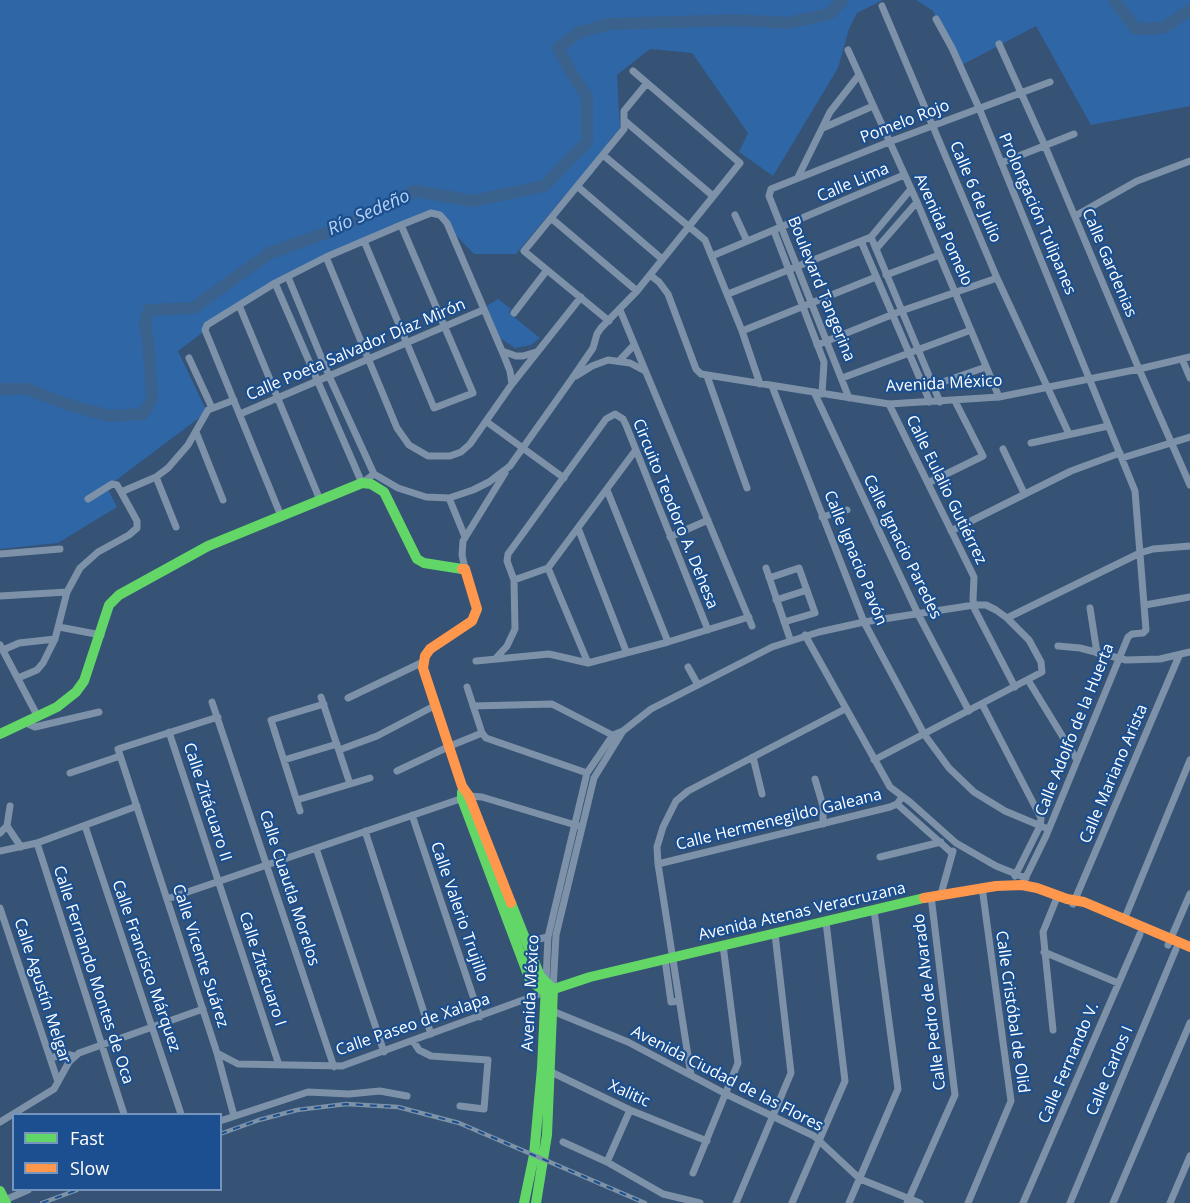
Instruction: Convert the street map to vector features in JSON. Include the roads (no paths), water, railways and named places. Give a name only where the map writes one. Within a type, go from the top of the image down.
[{"type":"street","name":"Calle 6 de Julio","points":[[882,6],[997,278],[1069,434]]},
{"type":"street","name":"Prolongación Tulipanes","points":[[936,19],[979,108],[1108,426]]},
{"type":"street","name":"Calle Gardenias","points":[[999,44],[1190,485]]},
{"type":"street","name":"Avenida Pomelo","points":[[848,50],[917,202],[999,397]]},
{"type":"street","points":[[348,698],[423,662],[430,649],[466,626],[475,615],[476,601],[465,569],[462,550],[465,537],[522,448],[593,348],[597,334],[637,291],[740,163],[633,71]]},
{"type":"street","points":[[797,178],[830,112],[860,75]]},
{"type":"street","name":"Pomelo Rojo","points":[[771,189],[1050,82]]},
{"type":"street","points":[[609,321],[524,251],[624,129],[624,111],[647,83]]},
{"type":"street","points":[[824,128],[873,106]]},
{"type":"street","points":[[625,121],[713,196]]},
{"type":"street","points":[[1001,163],[1074,134]]},
{"type":"street","points":[[603,155],[690,225],[705,240],[728,294],[760,384]]},
{"type":"street","points":[[1075,216],[1137,181],[1190,161]]},
{"type":"street","name":"Calle Lima","points":[[712,256],[904,175]]},
{"type":"street","points":[[577,186],[662,259]]},
{"type":"street","name":"Boulevard Tangerina","points":[[771,189],[769,196],[849,398]]},
{"type":"street","points":[[728,294],[871,237],[911,189]]},
{"type":"street","points":[[876,249],[917,202]]},
{"type":"street","points":[[281,516],[205,327],[275,283],[326,257],[401,225],[431,213],[440,215],[447,223],[502,351],[512,384]]},
{"type":"street","points":[[735,215],[747,241]]},
{"type":"street","points":[[550,218],[637,291]]},
{"type":"street","points":[[364,241],[434,408],[473,393],[401,225]]},
{"type":"street","name":"Boulevard Tangerina","points":[[774,231],[824,362],[818,393]]},
{"type":"street","points":[[871,237],[940,402]]},
{"type":"street","points":[[861,241],[930,402]]},
{"type":"street","points":[[886,275],[939,255]]},
{"type":"street","points":[[326,257],[397,428],[409,445],[428,456],[441,457],[461,452],[470,444],[512,384],[581,297]]},
{"type":"street","points":[[514,313],[547,270]]},
{"type":"street","name":"Avenida México","points":[[650,275],[668,294],[698,372],[707,376],[888,404],[999,397],[1190,357]]},
{"type":"street","points":[[288,277],[329,376],[374,474],[398,488],[426,497],[449,498],[489,482],[510,466]]},
{"type":"street","points":[[742,331],[876,277]]},
{"type":"street","points":[[817,345],[901,311],[997,278]]},
{"type":"street","points":[[275,283],[362,483]]},
{"type":"street","points":[[239,305],[320,500]]},
{"type":"street","name":"Calle Poeta Salvador Díaz Mirón","points":[[240,414],[483,310]]},
{"type":"street","name":"Circuito Teodoro A. Dehesa","points":[[588,663],[749,617],[620,310]]},
{"type":"street","points":[[842,378],[971,330]]},
{"type":"street","points":[[619,360],[634,345]]},
{"type":"street","points":[[593,348],[603,361]]},
{"type":"street","points":[[502,351],[523,356],[537,351]]},
{"type":"street","points":[[189,358],[212,408]]},
{"type":"street","points":[[1182,359],[1190,378]]},
{"type":"street","points":[[572,380],[603,361],[619,360],[645,371]]},
{"type":"street","points":[[934,385],[986,367]]},
{"type":"street","points":[[707,376],[747,488]]},
{"type":"street","name":"Calle Ignacio Pavón","points":[[772,386],[864,622],[924,734],[949,768],[974,792],[1005,811],[1048,830]]},
{"type":"street","name":"Calle Ignacio Paredes","points":[[818,393],[918,614],[969,711]]},
{"type":"street","points":[[121,492],[156,477],[175,461],[212,408],[234,400]]},
{"type":"street","points":[[928,483],[983,456],[955,401]]},
{"type":"street","name":"Calle Eulalio Gutiérrez","points":[[888,404],[974,577],[974,605],[1016,687]]},
{"type":"street","name":"Circuito Teodoro A. Dehesa","points":[[496,658],[507,646],[515,629],[514,579],[507,561],[508,554],[606,419],[615,414],[623,419],[708,630]]},
{"type":"street","points":[[487,422],[564,478]]},
{"type":"street","points":[[1031,443],[1108,426]]},
{"type":"street","name":"Calle Adolfo de la Huerta","points":[[1024,882],[1129,635],[1145,632],[1135,486],[1108,426]]},
{"type":"street","points":[[196,432],[223,500]]},
{"type":"street","points":[[951,531],[1071,471],[1190,437]]},
{"type":"street","points":[[1003,449],[1024,493]]},
{"type":"street","points":[[514,579],[548,568],[635,452]]},
{"type":"street","points":[[0,734],[67,701],[76,692],[84,681],[109,605],[119,595],[208,546],[362,483],[374,474]]},
{"type":"street","points":[[156,477],[176,527]]},
{"type":"street","points":[[362,483],[378,487],[384,492],[417,559],[424,563],[465,569]]},
{"type":"street","points":[[18,678],[40,667],[55,639],[67,592],[80,568],[88,559],[137,528],[137,521],[117,485],[112,484],[88,499]]},
{"type":"street","points":[[390,501],[398,488]]},
{"type":"street","points":[[606,490],[668,642]]},
{"type":"street","points":[[449,498],[465,537]]},
{"type":"street","points":[[822,517],[847,510]]},
{"type":"street","points":[[670,537],[708,520]]},
{"type":"street","points":[[578,528],[626,651]]},
{"type":"street","points":[[1007,618],[1140,553],[1153,549],[1190,546]]},
{"type":"street","points":[[0,554],[60,549]]},
{"type":"street","points":[[548,568],[588,663]]},
{"type":"street","points":[[766,568],[790,639]]},
{"type":"street","points":[[769,578],[799,568],[815,613],[784,622]]},
{"type":"street","points":[[777,600],[807,590]]},
{"type":"street","points":[[0,596],[67,592]]},
{"type":"street","points":[[1144,606],[1190,597]]},
{"type":"street","points":[[874,760],[1042,672],[1041,662],[1029,640],[1007,618],[991,607],[974,605]]},
{"type":"street","name":"Avenida México","points":[[548,988],[587,773],[618,735],[646,712],[790,639],[864,622],[974,605]]},
{"type":"street","points":[[1090,608],[1098,653]]},
{"type":"street","points":[[749,617],[752,626]]},
{"type":"street","points":[[59,627],[101,635]]},
{"type":"street","points":[[805,635],[890,787],[956,843],[986,861],[1016,874],[1024,882]]},
{"type":"street","points":[[38,717],[1,648],[19,643],[55,639]]},
{"type":"street","points":[[1058,646],[1080,648],[1133,661],[1179,656],[1190,652]]},
{"type":"street","points":[[476,661],[549,654],[588,663]]},
{"type":"street","name":"Calle Mariano Arista","points":[[1053,1030],[1043,932],[1068,899],[1179,656]]},
{"type":"street","points":[[423,662],[462,786],[522,943],[531,980],[548,988]]},
{"type":"street","points":[[688,667],[698,685]]},
{"type":"street","points":[[1028,680],[1077,760]]},
{"type":"street","points":[[467,687],[482,733],[486,738],[587,773]]},
{"type":"street","points":[[300,811],[271,720],[322,700],[350,784]]},
{"type":"street","name":"Calle Cuautla Morelos","points":[[212,702],[334,1067]]},
{"type":"street","points":[[473,706],[552,704],[618,735]]},
{"type":"street","points":[[982,704],[1038,811],[1041,818],[1040,826]]},
{"type":"street","points":[[284,760],[377,736],[436,705]]},
{"type":"street","points":[[691,1075],[679,1001],[671,1002],[658,864],[659,838],[663,827],[681,796],[845,709]]},
{"type":"street","points":[[26,723],[35,728],[99,712]]},
{"type":"street","points":[[70,773],[169,732],[218,717]]},
{"type":"street","name":"Calle Zitácuaro II","points":[[169,732],[219,881]]},
{"type":"street","points":[[397,771],[482,733]]},
{"type":"street","name":"Avenida México","points":[[531,1198],[534,1155],[546,1070],[548,937],[594,778],[618,735]]},
{"type":"street","name":"Calle Vicente Suárez","points":[[119,752],[217,1053],[234,1116]]},
{"type":"street","points":[[753,757],[762,795]]},
{"type":"street","points":[[1124,920],[1187,775],[1190,759]]},
{"type":"street","points":[[297,801],[370,778]]},
{"type":"street","points":[[815,779],[823,806],[823,824]]},
{"type":"street","points":[[167,898],[466,797],[482,797],[579,826]]},
{"type":"street","name":"Calle Hermenegildo Galeana","points":[[658,864],[890,807],[897,804],[902,797]]},
{"type":"street","points":[[897,804],[952,853]]},
{"type":"street","points":[[0,833],[7,826],[10,806]]},
{"type":"street","points":[[0,851],[37,843],[137,806]]},
{"type":"street","name":"Calle Valerio Trujillo","points":[[412,815],[480,1017]]},
{"type":"street","points":[[7,826],[21,847]]},
{"type":"street","name":"Calle Francisco Márquez","points":[[85,826],[182,1113]]},
{"type":"street","name":"Calle Adolfo de la Huerta","points":[[1010,885],[1040,826]]},
{"type":"street","points":[[365,831],[432,1034]]},
{"type":"street","points":[[880,857],[940,842],[948,836]]},
{"type":"street","name":"Calle Fernando Montes de Oca","points":[[37,843],[124,1113]]},
{"type":"street","points":[[936,895],[956,843]]},
{"type":"street","points":[[316,848],[384,1052]]},
{"type":"street","name":"Calle Zitácuaro I","points":[[219,881],[279,1065]]},
{"type":"street","name":"Avenida Atenas Veracruzana","points":[[548,988],[936,895],[1024,882],[1068,899],[1140,934],[1190,947]]},
{"type":"street","name":"Calle Cristóbal de Olid","points":[[968,1203],[1011,1101],[982,887]]},
{"type":"street","name":"Calle Carlos I","points":[[1070,1203],[1190,894]]},
{"type":"street","name":"Calle Pedro de Alvarado","points":[[908,1201],[955,1095],[936,895]]},
{"type":"street","name":"Avenida Atenas Veracruzana","points":[[1068,899],[1084,902],[1124,920],[1190,955]]},
{"type":"street","name":"Calle Agustín Melgar","points":[[0,908],[58,1082]]},
{"type":"street","points":[[849,1203],[898,1089],[874,910]]},
{"type":"street","points":[[792,1203],[845,1081],[826,922]]},
{"type":"street","points":[[736,1203],[791,1074],[775,934]]},
{"type":"street","name":"Calle Fernando V.","points":[[1023,1203],[1140,934]]},
{"type":"street","points":[[522,943],[548,937]]},
{"type":"street","points":[[693,1173],[738,1063],[723,945]]},
{"type":"street","points":[[1044,952],[1118,983]]},
{"type":"street","name":"Calle Paseo de Xalapa","points":[[217,1053],[237,1064],[334,1067],[348,1065],[480,1017],[548,988]]},
{"type":"street","points":[[50,1058],[66,1054],[74,1056],[203,1010]]},
{"type":"street","name":"Avenida Ciudad de las Flores","points":[[548,1010],[619,1038],[819,1140],[860,1179],[908,1201],[920,1203]]},
{"type":"street","points":[[1113,1203],[1190,1023]]},
{"type":"street","points":[[413,1041],[419,1050],[431,1056],[488,1060],[484,1109],[460,1106]]},
{"type":"street","points":[[16,1113],[49,1094],[74,1056]]},
{"type":"street","name":"Xalitic","points":[[546,1070],[630,1110],[706,1141]]},
{"type":"street","points":[[222,1120],[308,1092],[349,1094],[380,1091],[407,1096]]},
{"type":"street","points":[[607,1162],[630,1110]]},
{"type":"street","points":[[563,1142],[607,1162],[663,1194],[700,1203]]},
{"type":"street","points":[[1170,1203],[1190,1156]]},
{"type":"street","points":[[4,1198],[25,1191]]},
{"type":"waterway","name":"Río Sedeño","points":[[0,389],[27,389],[69,405],[109,416],[143,414],[152,399],[145,325],[149,310],[193,308],[270,253],[334,230],[415,191],[473,201],[544,186],[587,142],[587,97],[558,48],[580,32],[610,24],[735,20],[788,23],[829,14],[843,0]]},
{"type":"waterway","name":"Río Sedeño","points":[[1114,0],[1136,29],[1163,28],[1190,10]]},
{"type":"railway","points":[[222,1133],[297,1110],[346,1104],[398,1107],[459,1123],[645,1203]]},
{"type":"railway","points":[[42,1203],[74,1191]]}]
